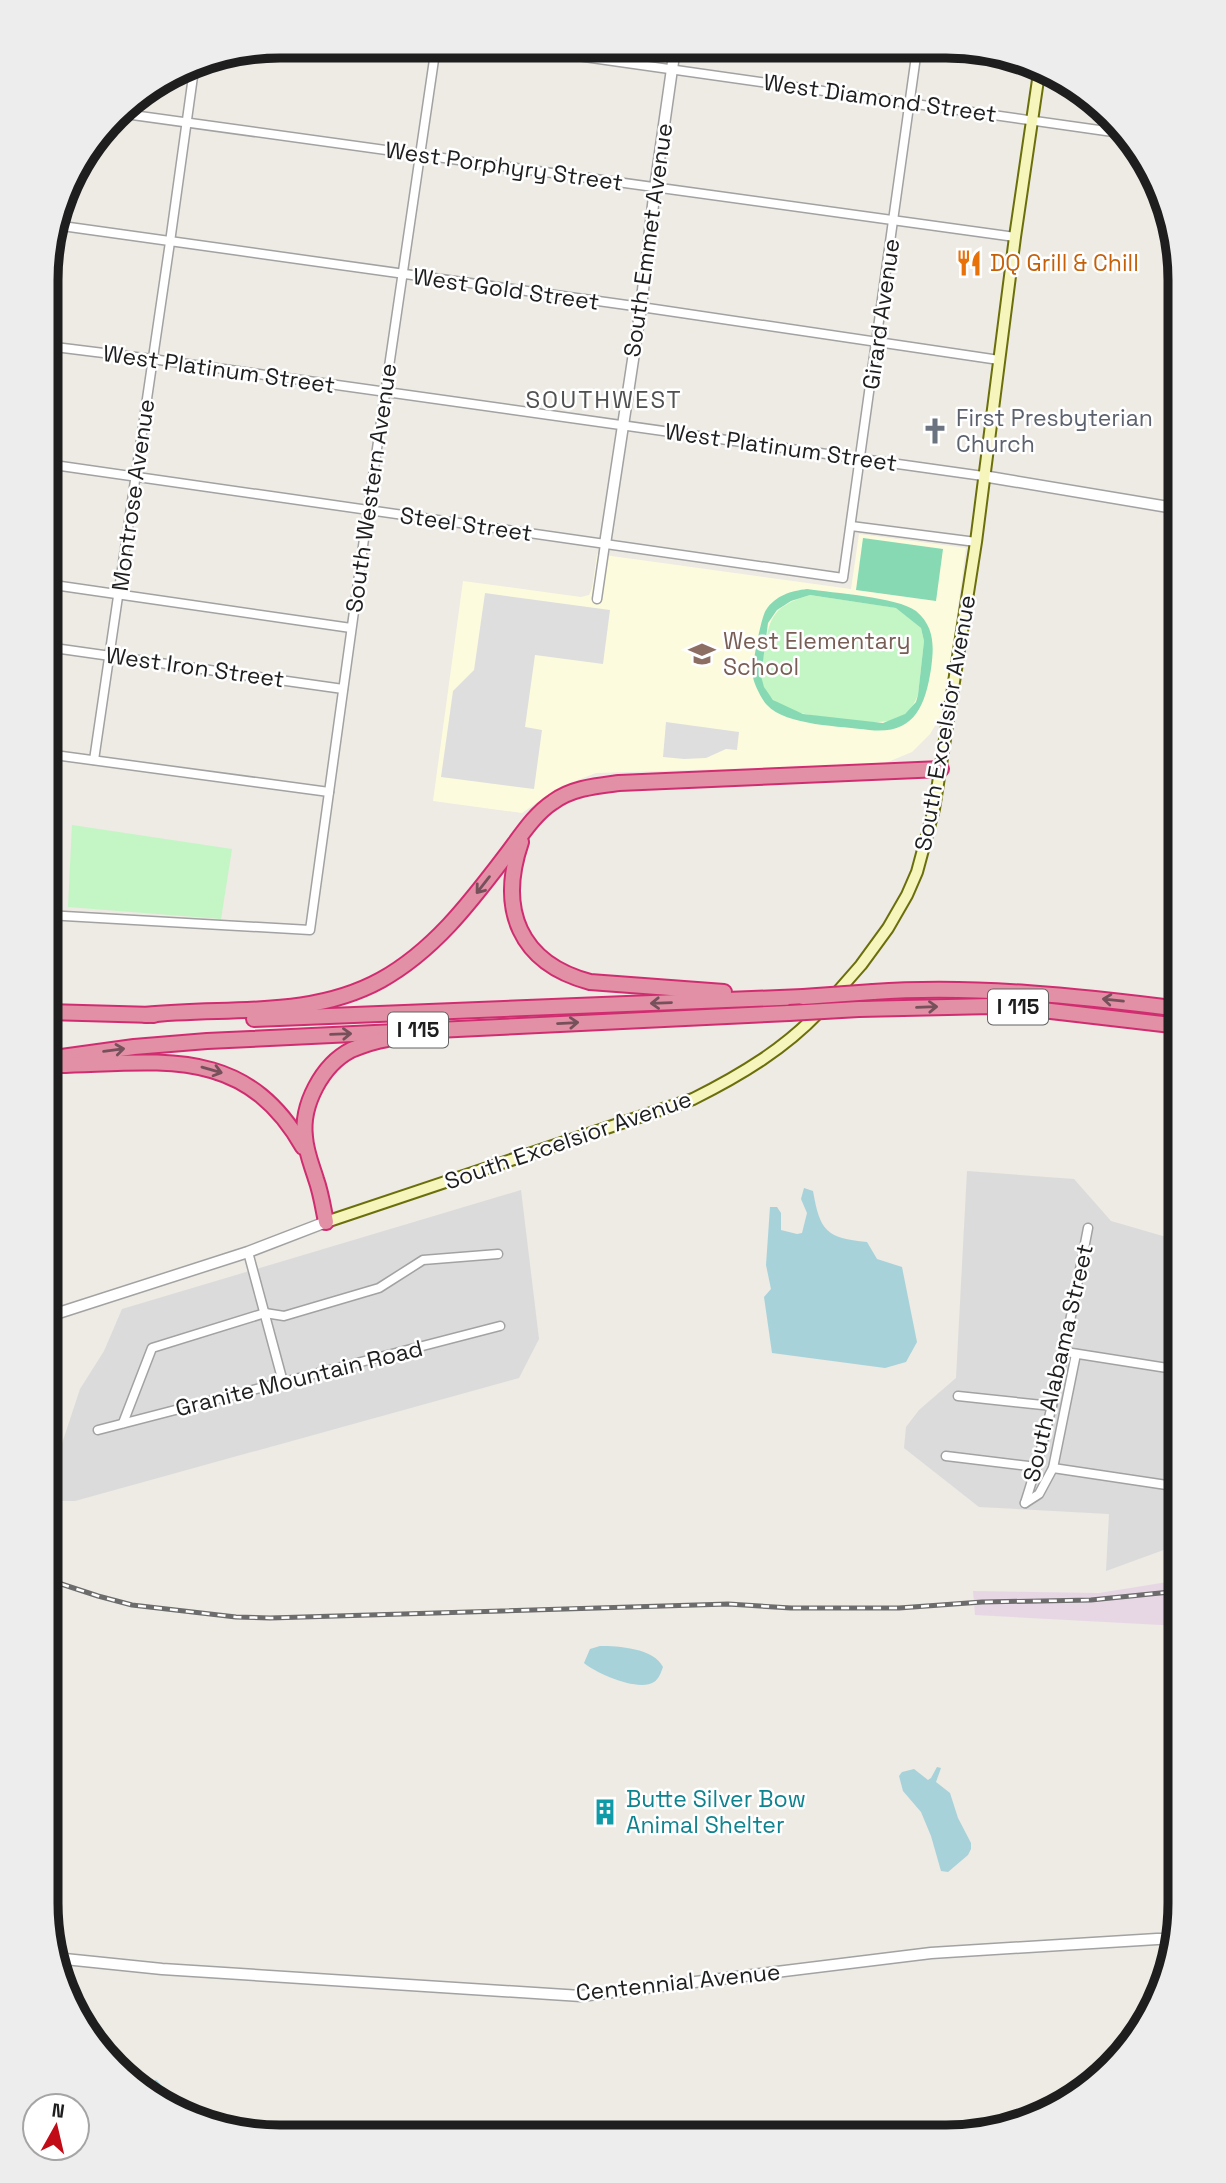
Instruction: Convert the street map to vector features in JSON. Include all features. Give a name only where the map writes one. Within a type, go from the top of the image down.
[{"type":"highway","points":[[146,1015],[303,1006],[329,1000],[379,981],[437,938],[552,802],[579,789],[619,783],[941,769]]},
{"type":"highway","points":[[525,831],[512,880],[514,915],[522,933],[537,954],[552,968],[572,977],[610,984],[801,997]]},
{"type":"highway","name":"I 115","points":[[58,1012],[268,1019],[938,990],[1049,993],[1168,1008]]},
{"type":"highway","name":"I 115","points":[[58,1057],[207,1041],[859,1009],[1003,1007],[1168,1025]]},
{"type":"highway","points":[[326,1222],[304,1138],[304,1122],[316,1087],[329,1068],[348,1052],[372,1042],[401,1036],[535,1024]]},
{"type":"highway","points":[[58,1065],[163,1064],[191,1065],[215,1070],[260,1094],[296,1133],[309,1156]]},
{"type":"main road","name":"South Excelsior Avenue","points":[[326,1222],[693,1098],[730,1080],[772,1054],[821,1010],[861,965],[888,928],[917,872],[934,809],[976,542],[1038,79]]},
{"type":"street","name":"South Western Avenue","points":[[58,916],[310,930],[434,58]]},
{"type":"street","name":"West Diamond Street","points":[[593,58],[1112,132]]},
{"type":"street","name":"South Emmet Avenue","points":[[597,599],[641,307],[674,58]]},
{"type":"street","name":"Girard Avenue","points":[[843,578],[916,58]]},
{"type":"street","name":"Montrose Avenue","points":[[94,761],[193,76]]},
{"type":"street","name":"West Porphyry Street","points":[[131,115],[1015,237]]},
{"type":"street","name":"West Gold Street","points":[[64,226],[999,360]]},
{"type":"street","name":"West Platinum Street","points":[[58,347],[860,458],[1168,507]]},
{"type":"street","name":"Steel Street","points":[[58,466],[843,578]]},
{"type":"street","points":[[851,526],[976,542]]},
{"type":"street","points":[[58,586],[351,628]]},
{"type":"street","name":"West Iron Street","points":[[58,648],[343,689]]},
{"type":"street","points":[[58,756],[329,792]]},
{"type":"street","name":"South Excelsior Avenue","points":[[58,1313],[248,1252],[326,1222]]},
{"type":"street","name":"South Alabama Street","points":[[1076,1354],[1053,1468],[1038,1494],[1025,1503],[1052,1406],[1088,1228]]},
{"type":"street","points":[[248,1252],[283,1382]]},
{"type":"street","points":[[123,1423],[152,1348],[265,1313],[284,1316],[379,1289],[422,1260],[498,1254]]},
{"type":"street","name":"Granite Mountain Road","points":[[98,1430],[500,1326]]},
{"type":"street","points":[[1064,1352],[1168,1368]]},
{"type":"street","points":[[958,1396],[1052,1406]]},
{"type":"street","points":[[946,1456],[1037,1467]]},
{"type":"street","points":[[1053,1468],[1168,1485]]},
{"type":"street","name":"Centennial Avenue","points":[[65,1959],[162,1969],[581,1996],[930,1953],[1165,1938]]},
{"type":"shaded area","name":"West Elementary School","points":[[859,534],[966,548],[944,711],[930,734],[912,752],[883,764],[596,773],[560,787],[522,813],[433,801],[463,581],[581,597],[589,595],[592,588],[597,554],[851,589]]},
{"type":"shaded area","points":[[485,593],[610,610],[603,664],[535,655],[525,727],[542,730],[534,789],[441,777],[453,691],[474,670]]},
{"type":"shaded area","points":[[666,722],[739,732],[737,750],[726,749],[706,758],[663,757]]},
{"type":"shaded area","points":[[967,1171],[1074,1179],[1111,1221],[1168,1238],[1168,1548],[1106,1571],[1109,1514],[979,1507],[904,1448],[906,1427],[919,1410],[956,1378]]},
{"type":"shaded area","points":[[521,1190],[539,1339],[519,1378],[75,1501],[58,1501],[58,1456],[80,1389],[104,1351],[122,1309]]},
{"type":"shaded area","points":[[1168,1582],[1168,1625],[975,1615],[973,1591],[1099,1593]]},
{"type":"green space","points":[[863,538],[943,549],[936,601],[856,590]]},
{"type":"green space","points":[[807,589],[895,602],[916,611],[922,617],[932,638],[931,669],[920,707],[906,723],[884,730],[815,724],[787,717],[765,703],[753,677],[764,615],[779,597]],"holes":[[[810,595],[896,608],[921,628],[924,641],[918,695],[916,702],[905,714],[883,723],[803,714],[773,700],[764,687],[761,676],[768,623],[777,610],[791,601]]]},
{"type":"green space","points":[[810,595],[897,608],[921,628],[924,641],[918,695],[904,715],[897,719],[876,722],[828,718],[790,710],[767,693],[761,669],[770,623],[784,606]]},
{"type":"green space","points":[[72,825],[232,849],[221,919],[68,907]]},
{"type":"water","points":[[804,1188],[813,1191],[822,1224],[827,1230],[842,1238],[867,1242],[877,1259],[902,1267],[917,1342],[906,1362],[885,1368],[772,1353],[764,1297],[771,1289],[766,1265],[770,1207],[777,1207],[781,1213],[781,1230],[802,1233],[807,1213],[801,1199]]},
{"type":"water","points":[[600,1646],[644,1652],[663,1667],[660,1675],[654,1682],[639,1685],[598,1672],[584,1663],[590,1649]]},
{"type":"water","points":[[937,1767],[941,1768],[936,1782],[950,1793],[958,1818],[971,1843],[968,1855],[948,1872],[941,1871],[921,1812],[903,1791],[899,1776],[902,1772],[914,1769],[928,1780]]},
{"type":"waterway","points":[[119,2056],[126,2062]]},
{"type":"waterway","points":[[156,2081],[168,2094]]},
{"type":"railway","points":[[58,1583],[132,1605],[236,1617],[270,1618],[728,1604],[791,1608],[899,1608],[982,1602],[1091,1600],[1168,1592]]},
{"type":"place","name":"DQ Grill & Chill","points":[[969,263]]},
{"type":"place","name":"First Presbyterian Church","points":[[935,431]]},
{"type":"place","name":"West Elementary School","points":[[702,654]]},
{"type":"place","name":"Butte Silver Bow Animal Shelter","points":[[605,1812]]},
{"type":"district","name":"SOUTHWEST","points":[[604,400]]}]
